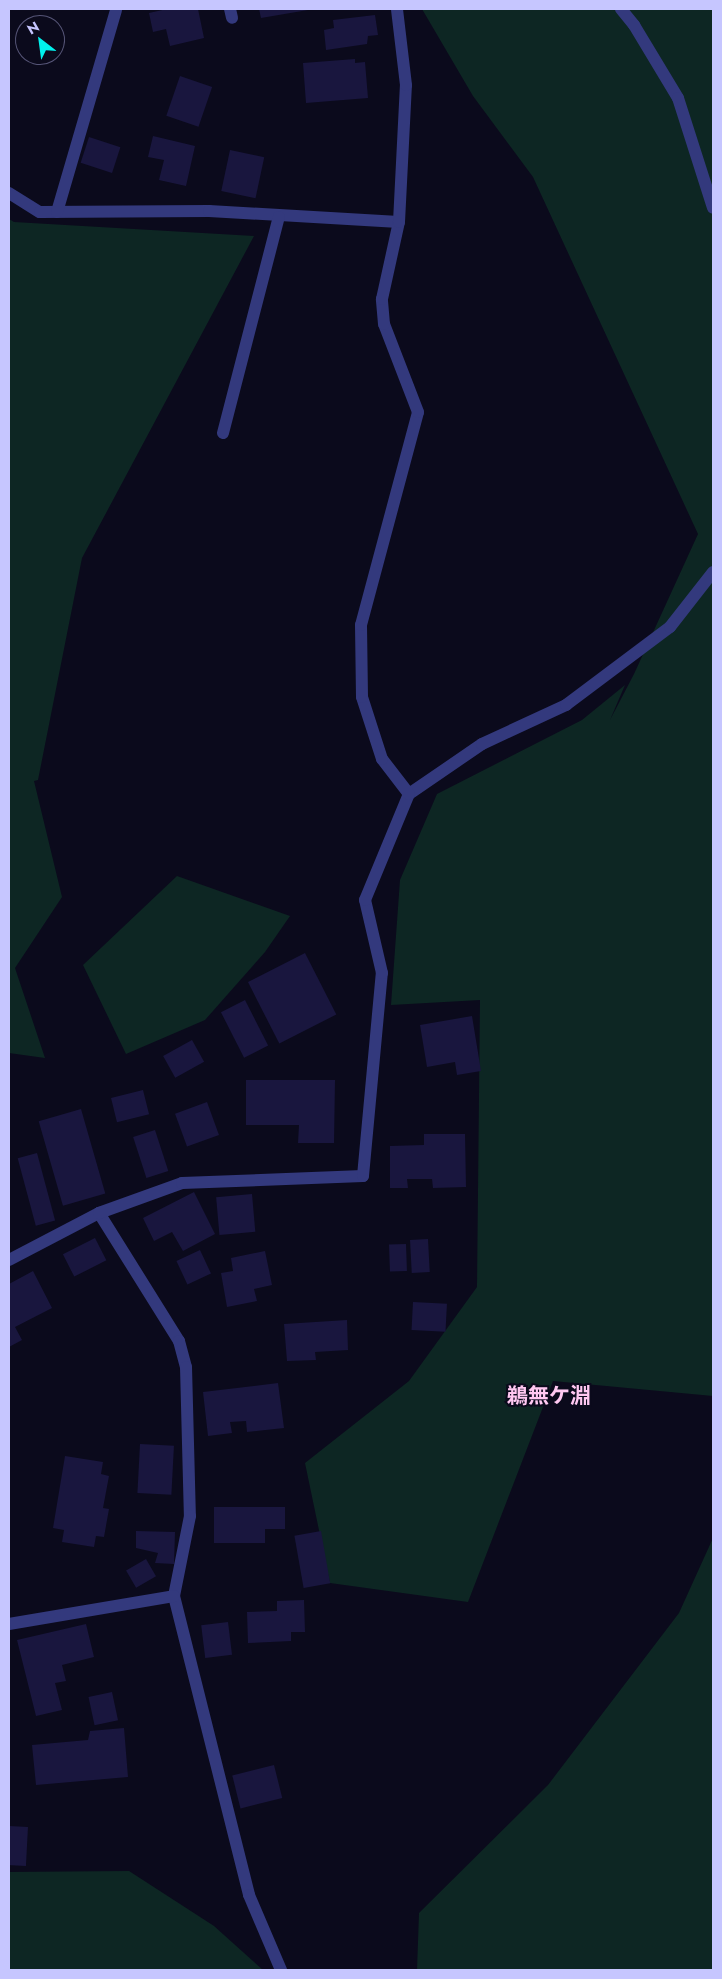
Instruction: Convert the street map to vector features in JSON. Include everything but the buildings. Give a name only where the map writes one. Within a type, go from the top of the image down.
[{"type":"street","points":[[397,9],[406,85],[399,222],[382,299],[384,324],[418,412],[361,625],[362,697],[382,759],[409,794]]},
{"type":"street","points":[[621,9],[634,25],[678,98],[713,208]]},
{"type":"street","points":[[57,212],[116,10]]},
{"type":"street","points":[[9,193],[40,212],[209,211],[279,217],[399,222]]},
{"type":"street","points":[[223,433],[279,217]]},
{"type":"street","points":[[9,1260],[98,1214],[182,1183],[363,1176],[382,973],[364,900],[409,794],[482,744],[566,705],[670,627],[713,572]]},
{"type":"street","points":[[98,1214],[178,1341],[186,1367],[190,1516],[174,1596],[249,1895],[281,1970]]},
{"type":"street","points":[[9,1624],[174,1596]]},
{"type":"green space","points":[[422,9],[713,9],[713,1396],[553,1381],[468,1602],[330,1583],[305,1463],[409,1381],[477,1287],[480,1000],[391,1005],[400,880],[437,794],[582,720],[625,685],[610,720],[634,674],[698,534],[533,177],[473,96]]},
{"type":"green space","points":[[9,219],[14,222],[254,236],[82,558],[38,780],[34,781],[62,897],[15,968],[45,1058],[9,1053]]},
{"type":"green space","points":[[177,876],[290,916],[265,952],[205,1020],[126,1054],[83,965]]},
{"type":"green space","points":[[713,1538],[713,1970],[417,1970],[419,1913],[548,1785],[679,1613]]},
{"type":"green space","points":[[129,1871],[214,1926],[263,1970],[9,1970],[9,1872]]},
{"type":"district","name":"鵜無ケ淵","points":[[549,1396]]}]
